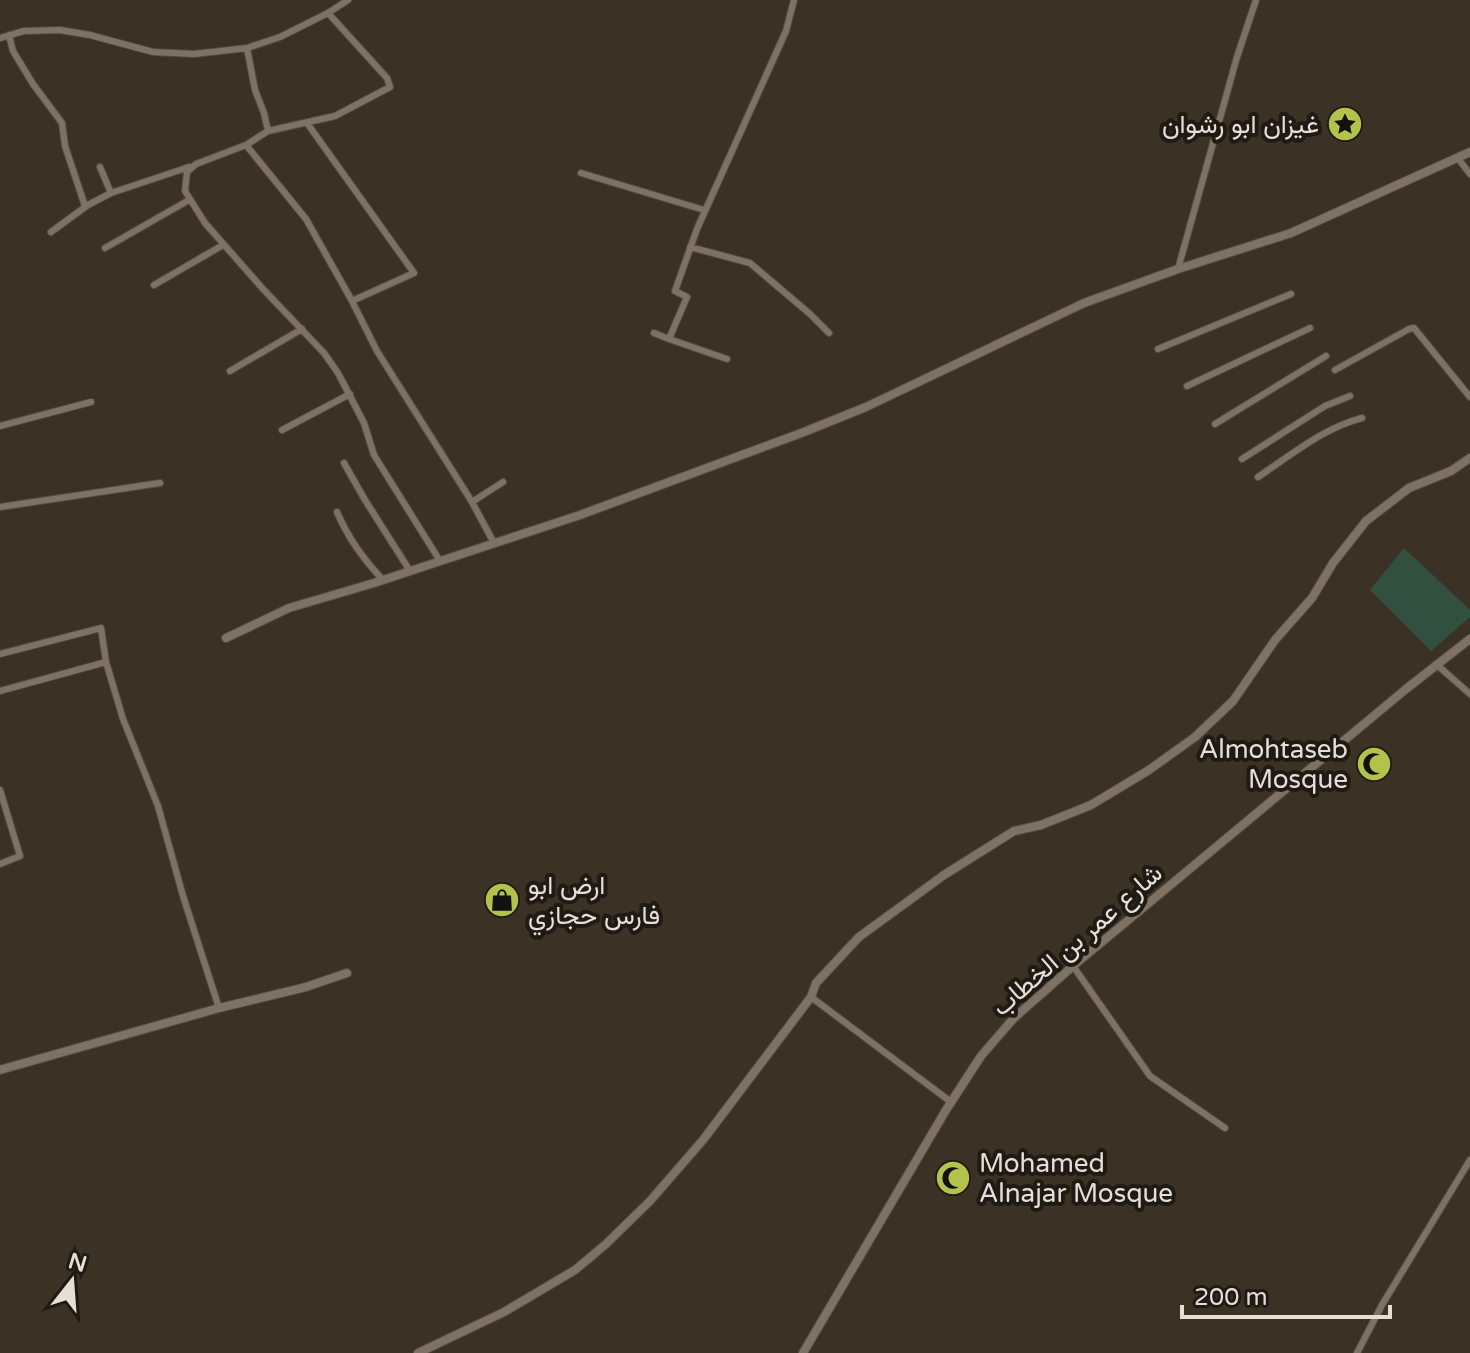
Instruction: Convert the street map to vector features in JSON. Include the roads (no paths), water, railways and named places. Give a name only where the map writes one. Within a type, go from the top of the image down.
[{"type":"street","points":[[0,38],[24,31],[60,30],[153,52],[194,54],[247,48],[292,32],[348,0]]},
{"type":"street","points":[[669,339],[687,297],[675,291],[690,247],[786,31],[794,0]]},
{"type":"street","points":[[1178,269],[1256,0]]},
{"type":"street","points":[[51,232],[85,206],[111,193],[246,145],[268,131],[335,116],[390,87],[387,78],[328,13]]},
{"type":"street","points":[[9,35],[13,51],[62,123],[65,146],[85,206]]},
{"type":"street","points":[[247,48],[255,90],[268,131]]},
{"type":"street","points":[[307,123],[414,273],[352,301]]},
{"type":"street","points":[[246,145],[306,219],[377,351],[472,502],[494,543]]},
{"type":"street","points":[[226,638],[289,608],[580,515],[866,407],[1084,303],[1291,233],[1470,152]]},
{"type":"street","points":[[1457,157],[1470,174]]},
{"type":"street","points":[[196,164],[187,172],[185,179],[189,200],[223,245],[324,353],[338,373],[364,423],[374,455],[440,561]]},
{"type":"street","points":[[100,167],[111,193]]},
{"type":"street","points":[[581,173],[704,210]]},
{"type":"street","points":[[105,248],[189,200]]},
{"type":"street","points":[[154,285],[223,245]]},
{"type":"street","points":[[690,247],[750,263],[829,333]]},
{"type":"street","points":[[1158,349],[1291,294]]},
{"type":"street","points":[[1187,386],[1310,328]]},
{"type":"street","points":[[1335,370],[1414,328],[1470,397]]},
{"type":"street","points":[[230,371],[302,329]]},
{"type":"street","points":[[654,333],[727,359]]},
{"type":"street","points":[[1215,424],[1326,356]]},
{"type":"street","points":[[282,430],[350,394]]},
{"type":"street","points":[[1242,459],[1325,406],[1350,396]]},
{"type":"street","points":[[0,426],[91,402]]},
{"type":"street","points":[[1258,477],[1326,432],[1362,418]]},
{"type":"street","points":[[418,1353],[504,1312],[575,1270],[606,1244],[650,1201],[703,1140],[811,997],[816,983],[859,937],[944,875],[1014,831],[1041,825],[1091,805],[1149,770],[1195,737],[1233,701],[1275,640],[1312,598],[1333,563],[1366,521],[1409,488],[1451,471],[1470,458]]},
{"type":"street","points":[[344,463],[410,571]]},
{"type":"street","points":[[472,502],[503,482]]},
{"type":"street","points":[[0,507],[160,483]]},
{"type":"street","points":[[337,512],[344,529],[383,580]]},
{"type":"street","points":[[0,654],[101,628],[106,662],[123,719],[158,806],[219,1008]]},
{"type":"street","name":"شارع عمر بن الخطاب","points":[[803,1353],[951,1102],[997,1036],[1029,1003],[1073,966],[1470,639]]},
{"type":"street","points":[[0,691],[106,662]]},
{"type":"street","points":[[1436,664],[1470,694]]},
{"type":"street","points":[[0,790],[20,856],[0,864]]},
{"type":"street","points":[[1073,966],[1150,1076],[1225,1128]]},
{"type":"street","points":[[0,1070],[219,1008],[306,987],[347,973]]},
{"type":"street","points":[[811,997],[951,1102]]},
{"type":"street","points":[[1357,1353],[1382,1305],[1470,1160]]},
{"type":"place","name":"غيزان ابو رشوان","points":[[1345,124]]},
{"type":"place","name":"Almohtaseb Mosque","points":[[1374,764]]},
{"type":"place","name":"ارض ابو فارس حجازي","points":[[502,900]]},
{"type":"place","name":"Mohamed Alnajar Mosque","points":[[953,1178]]}]
